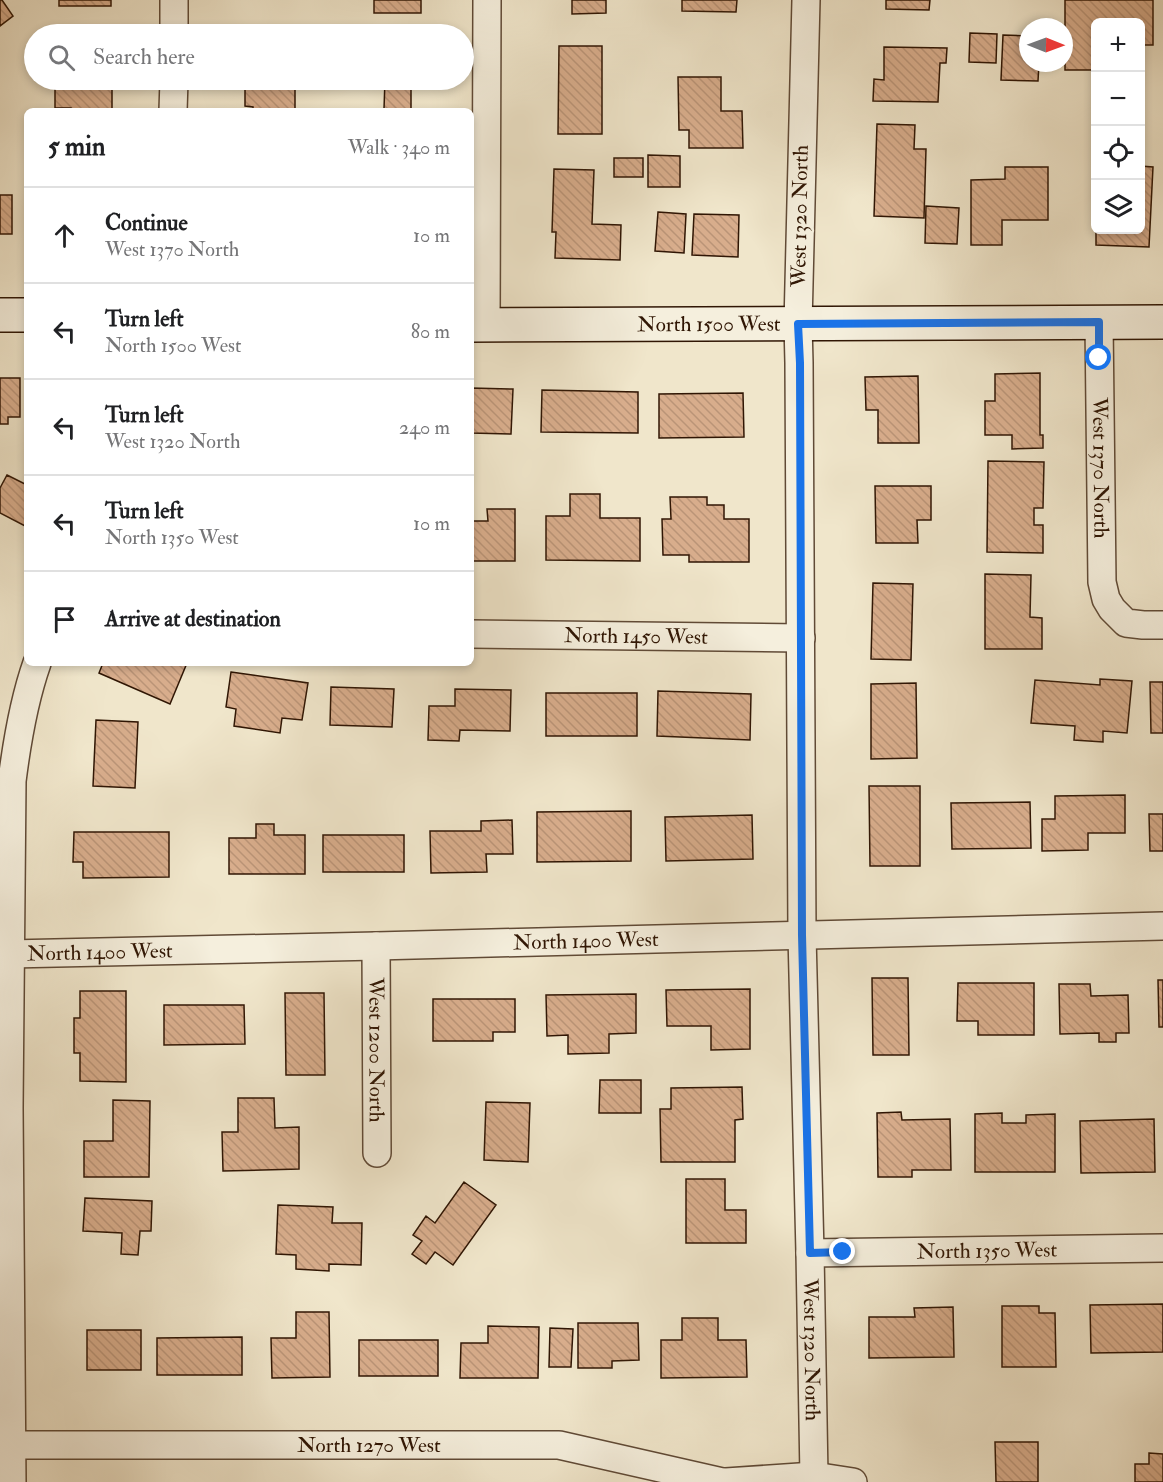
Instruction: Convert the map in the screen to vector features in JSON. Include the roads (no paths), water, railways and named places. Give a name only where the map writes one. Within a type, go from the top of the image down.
[{"type":"street","points":[[174,0],[174,24]]},
{"type":"street","points":[[478,325],[488,0]]},
{"type":"street","name":"West 1320 North","points":[[806,0],[798,324],[802,935],[814,1476]]},
{"type":"street","points":[[174,90],[174,108]]},
{"type":"street","points":[[0,315],[24,315]]},
{"type":"street","name":"West 1370 North","points":[[1099,322],[1102,582],[1106,599],[1126,623],[1163,625]]},
{"type":"street","name":"North 1500 West","points":[[478,325],[1163,322]]},
{"type":"street","name":"North 1450 West","points":[[474,634],[801,638]]},
{"type":"street","points":[[12,1482],[4,1108],[12,780],[25,705],[36,666]]},
{"type":"street","name":"North 1400 West","points":[[9,954],[1163,926]]},
{"type":"street","name":"West 1200 North","points":[[376,946],[378,1153]]},
{"type":"street","name":"North 1350 West","points":[[810,1253],[1163,1248]]},
{"type":"street","name":"North 1270 West","points":[[12,1445],[559,1445],[724,1482],[814,1476],[853,1482]]}]
